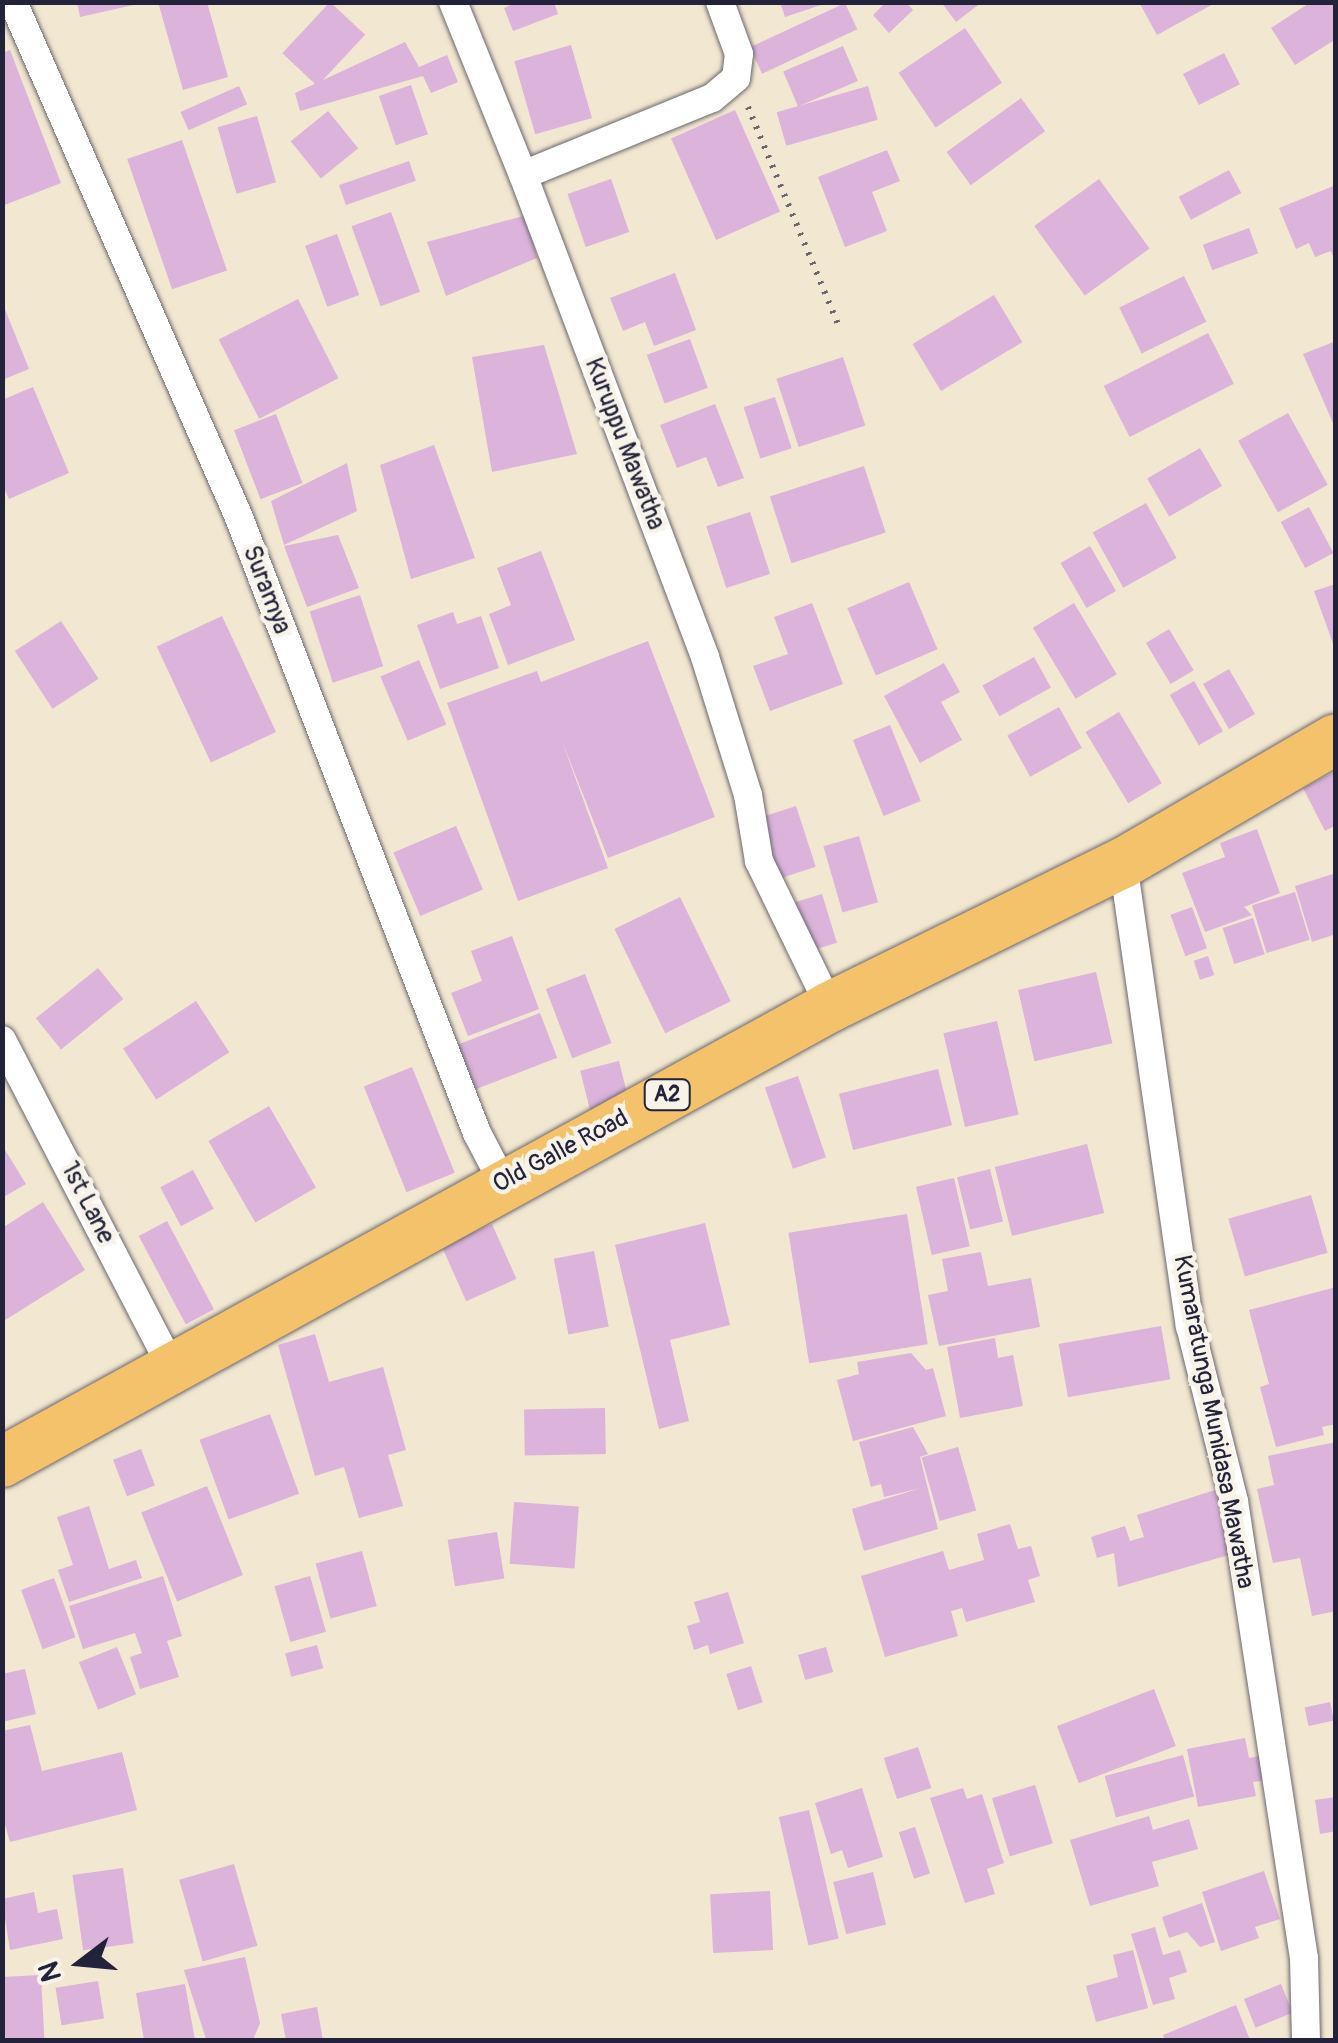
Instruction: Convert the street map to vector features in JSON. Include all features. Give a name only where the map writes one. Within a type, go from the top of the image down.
[{"type":"highway","name":"Old Galle Road","points":[[2,1462],[830,1007],[1123,863],[1336,739]]},
{"type":"street","name":"Suramya","points":[[12,2],[238,515],[476,1133],[503,1184]]},
{"type":"street","name":"Kuruppu Mawatha","points":[[452,2],[524,174],[705,657],[748,795],[759,861],[830,1007]]},
{"type":"street","points":[[524,174],[712,98],[736,78],[739,54],[720,2]]},
{"type":"street","name":"Kumaratunga Munidasa Mawatha","points":[[1123,863],[1190,1326],[1237,1520],[1304,1958],[1306,2040]]},
{"type":"street","name":"1st Lane","points":[[2,1040],[171,1366]]},
{"type":"path","points":[[736,78],[840,329]]},
{"type":"building","points":[[77,2],[138,2],[138,4],[80,17]]},
{"type":"building","points":[[158,2],[207,2],[228,77],[183,90]]},
{"type":"building","points":[[330,2],[365,35],[317,86],[282,53]]},
{"type":"building","points":[[517,2],[554,2],[558,14],[513,31],[504,8]]},
{"type":"building","points":[[780,2],[827,2],[827,3],[785,17]]},
{"type":"building","points":[[886,2],[906,2],[913,10],[889,33],[873,15]]},
{"type":"building","points":[[941,2],[982,2],[956,22]]},
{"type":"building","points":[[1139,2],[1217,2],[1157,35]]},
{"type":"building","points":[[1311,2],[1336,2],[1336,39],[1295,65],[1271,28]]},
{"type":"building","points":[[845,3],[857,29],[762,74],[750,47]]},
{"type":"building","points":[[965,28],[1002,83],[936,127],[899,73]]},
{"type":"building","points":[[405,42],[419,67],[447,55],[458,82],[431,93],[423,76],[300,111],[295,93]]},
{"type":"building","points":[[571,45],[592,118],[535,134],[514,61]]},
{"type":"building","points":[[843,46],[858,81],[798,106],[783,71]]},
{"type":"building","points":[[10,50],[61,183],[2,206],[2,53]]},
{"type":"building","points":[[1224,53],[1240,84],[1199,105],[1183,74]]},
{"type":"building","points":[[411,85],[428,134],[396,145],[379,96]]},
{"type":"building","points":[[239,86],[247,104],[189,130],[181,112]]},
{"type":"building","points":[[868,86],[878,120],[786,146],[777,112]]},
{"type":"building","points":[[1021,98],[1045,131],[971,185],[947,152]]},
{"type":"building","points":[[735,110],[780,211],[716,240],[671,138]]},
{"type":"building","points":[[328,111],[358,148],[321,179],[291,141]]},
{"type":"building","points":[[257,116],[276,182],[237,194],[218,127]]},
{"type":"building","points":[[182,140],[227,270],[172,289],[127,159]]},
{"type":"building","points":[[887,150],[900,181],[872,192],[887,231],[845,247],[818,177]]},
{"type":"building","points":[[409,161],[416,181],[346,205],[339,185]]},
{"type":"building","points":[[1229,170],[1241,193],[1191,220],[1179,197]]},
{"type":"building","points":[[611,179],[629,232],[586,247],[568,194]]},
{"type":"building","points":[[1099,179],[1150,249],[1085,296],[1034,226]]},
{"type":"building","points":[[1336,185],[1335,261],[1331,251],[1315,257],[1309,243],[1296,249],[1279,208]]},
{"type":"building","points":[[391,212],[420,292],[381,306],[352,226]]},
{"type":"building","points":[[527,215],[537,258],[446,296],[427,242]]},
{"type":"building","points":[[1249,228],[1258,253],[1212,270],[1203,245]]},
{"type":"building","points":[[337,234],[359,295],[327,307],[305,246]]},
{"type":"building","points":[[675,273],[696,330],[654,346],[645,322],[623,331],[610,298]]},
{"type":"building","points":[[1184,276],[1206,322],[1142,353],[1119,308]]},
{"type":"building","points":[[994,295],[1022,342],[941,391],[913,344]]},
{"type":"building","points":[[298,299],[338,378],[259,419],[219,339]]},
{"type":"building","points":[[2,302],[29,369],[2,380]]},
{"type":"building","points":[[1208,333],[1234,384],[1130,437],[1104,386]]},
{"type":"building","points":[[690,339],[708,388],[665,404],[647,355]]},
{"type":"building","points":[[1336,341],[1336,430],[1303,354]]},
{"type":"building","points":[[544,345],[577,454],[492,472],[472,357]]},
{"type":"building","points":[[843,357],[865,425],[799,447],[776,379]]},
{"type":"building","points":[[33,387],[69,473],[9,499],[2,484],[2,400]]},
{"type":"building","points":[[775,397],[792,448],[760,459],[744,407]]},
{"type":"building","points":[[715,404],[744,478],[718,487],[706,457],[677,468],[660,425]]},
{"type":"building","points":[[1288,413],[1328,485],[1278,512],[1238,441]]},
{"type":"building","points":[[276,414],[303,483],[261,499],[234,430]]},
{"type":"building","points":[[434,445],[475,558],[411,579],[380,465]]},
{"type":"building","points":[[1200,448],[1222,486],[1169,517],[1147,478]]},
{"type":"building","points":[[347,463],[357,511],[284,545],[271,501]]},
{"type":"building","points":[[864,466],[886,533],[791,563],[770,497]]},
{"type":"building","points":[[1146,503],[1177,558],[1123,588],[1093,533]]},
{"type":"building","points":[[1309,507],[1333,553],[1305,568],[1281,522]]},
{"type":"building","points":[[750,512],[770,574],[726,588],[706,526]]},
{"type":"building","points":[[338,535],[359,588],[307,607],[284,546]]},
{"type":"building","points":[[1090,546],[1116,591],[1087,608],[1061,563]]},
{"type":"building","points":[[541,551],[575,640],[508,665],[489,614],[511,605],[497,568]]},
{"type":"building","points":[[909,582],[938,649],[876,675],[847,608]]},
{"type":"building","points":[[1336,584],[1336,649],[1335,649],[1314,591]]},
{"type":"building","points":[[360,595],[383,666],[333,683],[310,611]]},
{"type":"building","points":[[812,603],[843,684],[770,711],[753,666],[788,654],[774,617]]},
{"type":"building","points":[[1074,603],[1117,674],[1076,699],[1033,628]]},
{"type":"building","points":[[453,612],[457,624],[481,616],[499,668],[440,689],[417,625]]},
{"type":"building","points":[[222,616],[276,732],[211,762],[157,646]]},
{"type":"building","points":[[61,621],[99,679],[52,709],[15,651]]},
{"type":"building","points":[[1169,629],[1194,670],[1171,684],[1146,643]]},
{"type":"building","points":[[648,641],[715,817],[608,858],[562,741],[608,868],[518,901],[447,703],[537,671],[541,682]]},
{"type":"building","points":[[1034,657],[1051,688],[999,716],[982,686]]},
{"type":"building","points":[[419,660],[446,724],[408,741],[380,676]]},
{"type":"building","points":[[944,663],[960,692],[941,702],[962,740],[920,763],[884,696]]},
{"type":"building","points":[[1229,669],[1255,714],[1229,729],[1203,684]]},
{"type":"building","points":[[1194,681],[1223,731],[1199,745],[1170,695]]},
{"type":"building","points":[[1059,707],[1082,748],[1030,777],[1007,736]]},
{"type":"building","points":[[1119,712],[1162,783],[1128,803],[1086,732]]},
{"type":"building","points":[[890,725],[921,801],[884,816],[853,740]]},
{"type":"building","points":[[1336,771],[1336,825],[1325,831],[1303,788]]},
{"type":"building","points":[[796,806],[816,867],[780,879],[760,818]]},
{"type":"building","points":[[456,826],[483,890],[420,916],[393,853]]},
{"type":"building","points":[[1257,829],[1280,893],[1244,907],[1252,915],[1205,932],[1182,873],[1225,857],[1220,843]]},
{"type":"building","points":[[859,836],[878,902],[842,913],[823,846]]},
{"type":"building","points":[[1336,873],[1336,934],[1312,942],[1295,886]]},
{"type":"building","points":[[1295,892],[1310,940],[1267,953],[1252,905]]},
{"type":"building","points":[[822,894],[837,943],[809,951],[794,902]]},
{"type":"building","points":[[680,897],[731,1001],[665,1033],[614,929]]},
{"type":"building","points":[[1192,907],[1207,948],[1185,956],[1170,915]]},
{"type":"building","points":[[1253,918],[1265,954],[1234,964],[1223,928]]},
{"type":"building","points":[[512,936],[539,1009],[468,1036],[451,993],[482,981],[471,951]]},
{"type":"building","points":[[1208,956],[1214,975],[1200,980],[1194,961]]},
{"type":"building","points":[[98,968],[123,999],[61,1049],[36,1018]]},
{"type":"building","points":[[1096,972],[1112,1043],[1034,1061],[1018,990]]},
{"type":"building","points":[[585,974],[612,1043],[572,1058],[546,989]]},
{"type":"building","points":[[196,1001],[229,1052],[156,1100],[123,1048]]},
{"type":"building","points":[[540,1013],[557,1058],[469,1091],[452,1047]]},
{"type":"building","points":[[997,1021],[1019,1115],[965,1127],[943,1033]]},
{"type":"building","points":[[619,1061],[632,1113],[593,1123],[580,1071]]},
{"type":"building","points":[[412,1067],[455,1173],[406,1192],[364,1086]]},
{"type":"building","points":[[938,1069],[952,1125],[853,1150],[839,1094]]},
{"type":"building","points":[[798,1076],[826,1157],[793,1169],[765,1087]]},
{"type":"building","points":[[269,1106],[316,1187],[255,1222],[208,1141]]},
{"type":"building","points":[[1087,1144],[1104,1213],[1012,1236],[995,1167]]},
{"type":"building","points":[[2,1145],[26,1184],[2,1198]]},
{"type":"building","points":[[990,1169],[1003,1221],[970,1230],[957,1177]]},
{"type":"building","points":[[193,1170],[214,1209],[181,1226],[160,1187]]},
{"type":"building","points":[[954,1178],[970,1246],[932,1255],[916,1187]]},
{"type":"building","points":[[1311,1195],[1328,1253],[1245,1276],[1228,1219]]},
{"type":"building","points":[[43,1202],[85,1270],[2,1322],[2,1228]]},
{"type":"building","points":[[907,1214],[928,1344],[809,1363],[788,1233]]},
{"type":"building","points":[[167,1221],[214,1309],[186,1324],[139,1236]]},
{"type":"building","points":[[705,1223],[730,1325],[670,1340],[689,1421],[659,1429],[615,1245]]},
{"type":"building","points":[[492,1224],[516,1279],[466,1301],[442,1246]]},
{"type":"building","points":[[594,1251],[609,1327],[568,1334],[554,1259]]},
{"type":"building","points":[[981,1252],[988,1286],[1031,1278],[1040,1327],[939,1346],[928,1295],[948,1291],[942,1259]]},
{"type":"building","points":[[1336,1287],[1336,1424],[1322,1427],[1324,1435],[1276,1447],[1260,1387],[1269,1384],[1249,1310]]},
{"type":"building","points":[[1161,1326],[1170,1379],[1068,1397],[1059,1344]]},
{"type":"building","points":[[315,1334],[329,1382],[383,1367],[406,1450],[388,1455],[403,1506],[359,1518],[344,1467],[315,1476],[278,1345]]},
{"type":"building","points":[[995,1338],[998,1358],[1013,1355],[1023,1406],[960,1418],[947,1347]]},
{"type":"building","points":[[911,1353],[926,1370],[933,1368],[946,1416],[853,1441],[837,1380],[859,1374],[857,1362]]},
{"type":"building","points":[[605,1408],[606,1454],[525,1455],[524,1409]]},
{"type":"building","points":[[270,1414],[299,1494],[229,1520],[200,1440]]},
{"type":"building","points":[[913,1427],[928,1454],[920,1457],[938,1529],[864,1551],[852,1509],[921,1488],[884,1497],[881,1484],[871,1487],[859,1442]]},
{"type":"building","points":[[1336,1442],[1336,1611],[1312,1616],[1300,1558],[1273,1563],[1257,1489],[1274,1485],[1268,1456]]},
{"type":"building","points":[[958,1447],[976,1510],[940,1521],[921,1457]]},
{"type":"building","points":[[141,1449],[155,1485],[127,1496],[113,1460]]},
{"type":"building","points":[[207,1486],[243,1575],[177,1602],[141,1513]]},
{"type":"building","points":[[1218,1489],[1239,1552],[1118,1587],[1114,1553],[1097,1558],[1091,1537],[1125,1526],[1130,1541],[1144,1537],[1137,1515]]},
{"type":"building","points":[[514,1502],[579,1507],[575,1568],[510,1564]]},
{"type":"building","points":[[89,1506],[109,1569],[136,1560],[142,1578],[69,1602],[58,1570],[73,1565],[57,1517]]},
{"type":"building","points":[[1010,1524],[1018,1549],[1031,1546],[1040,1576],[1028,1580],[1035,1602],[966,1622],[962,1608],[951,1611],[958,1636],[885,1657],[861,1576],[943,1551],[949,1570],[984,1560],[977,1534]]},
{"type":"building","points":[[497,1532],[504,1578],[455,1586],[448,1540]]},
{"type":"building","points":[[362,1551],[377,1606],[330,1618],[316,1563]]},
{"type":"building","points":[[163,1576],[182,1636],[167,1641],[179,1677],[140,1689],[130,1657],[142,1653],[135,1633],[83,1649],[69,1606]]},
{"type":"building","points":[[310,1576],[326,1632],[290,1642],[274,1586]]},
{"type":"building","points":[[54,1578],[76,1637],[43,1649],[21,1590]]},
{"type":"building","points":[[728,1592],[744,1643],[710,1654],[708,1645],[694,1650],[687,1626],[700,1622],[694,1602]]},
{"type":"building","points":[[317,1645],[323,1668],[291,1677],[285,1654]]},
{"type":"building","points":[[117,1647],[136,1694],[98,1710],[79,1662]]},
{"type":"building","points":[[826,1647],[833,1672],[805,1680],[798,1655]]},
{"type":"building","points":[[751,1666],[763,1702],[738,1710],[726,1674]]},
{"type":"building","points":[[25,1669],[36,1714],[2,1722],[2,1674]]},
{"type":"building","points":[[1154,1689],[1176,1746],[1079,1783],[1057,1726]]},
{"type":"building","points":[[1330,1702],[1334,1721],[1309,1726],[1305,1707]]},
{"type":"building","points":[[30,1725],[42,1771],[122,1752],[137,1810],[10,1842],[2,1814],[2,1731]]},
{"type":"building","points":[[1245,1738],[1249,1758],[1264,1755],[1268,1780],[1253,1782],[1256,1796],[1198,1807],[1187,1749]]},
{"type":"building","points":[[918,1747],[931,1788],[897,1799],[884,1758]]},
{"type":"building","points":[[1183,1755],[1194,1797],[1116,1817],[1105,1776]]},
{"type":"building","points":[[1035,1785],[1053,1843],[1010,1856],[992,1798]]},
{"type":"building","points":[[862,1788],[883,1857],[848,1868],[842,1850],[831,1854],[815,1803]]},
{"type":"building","points":[[963,1788],[967,1799],[982,1794],[1004,1863],[987,1869],[995,1894],[965,1903],[930,1798]]},
{"type":"building","points":[[1336,1797],[1336,1831],[1320,1834],[1315,1800]]},
{"type":"building","points":[[809,1810],[839,1939],[808,1946],[779,1817]]},
{"type":"building","points":[[1149,1816],[1153,1830],[1189,1819],[1198,1849],[1152,1862],[1159,1886],[1090,1906],[1070,1840]]},
{"type":"building","points":[[915,1827],[930,1874],[914,1879],[899,1832]]},
{"type":"building","points":[[234,1864],[257,1946],[203,1961],[179,1880]]},
{"type":"building","points":[[123,1868],[134,1943],[83,1950],[72,1875]]},
{"type":"building","points":[[1264,1871],[1280,1919],[1255,1927],[1259,1938],[1221,1951],[1202,1892]]},
{"type":"building","points":[[873,1872],[886,1924],[846,1934],[833,1882]]},
{"type":"building","points":[[770,1891],[773,1950],[713,1953],[710,1894]]},
{"type":"building","points":[[34,1892],[38,1913],[57,1909],[63,1939],[10,1950],[2,1899]]},
{"type":"building","points":[[1202,1903],[1215,1942],[1200,1947],[1187,1932],[1169,1938],[1162,1917]]},
{"type":"building","points":[[1155,1927],[1163,1955],[1180,1950],[1187,1972],[1169,1978],[1175,1999],[1153,2005],[1131,1934]]},
{"type":"building","points":[[1133,1950],[1148,2008],[1096,2022],[1086,1986],[1118,1977],[1113,1955]]},
{"type":"building","points":[[245,1957],[260,2023],[253,2040],[206,2039],[184,1970]]},
{"type":"building","points":[[41,1975],[44,2040],[5,2040],[2,1977]]},
{"type":"building","points":[[98,1981],[104,2019],[61,2025],[56,1988]]},
{"type":"building","points":[[185,1984],[195,2040],[144,2040],[136,1993]]},
{"type":"building","points":[[1281,1984],[1293,2013],[1256,2028],[1244,1999]]},
{"type":"building","points":[[1236,2005],[1250,2040],[1165,2040],[1163,2035]]},
{"type":"building","points":[[317,2007],[323,2040],[286,2040],[281,2014]]}]
